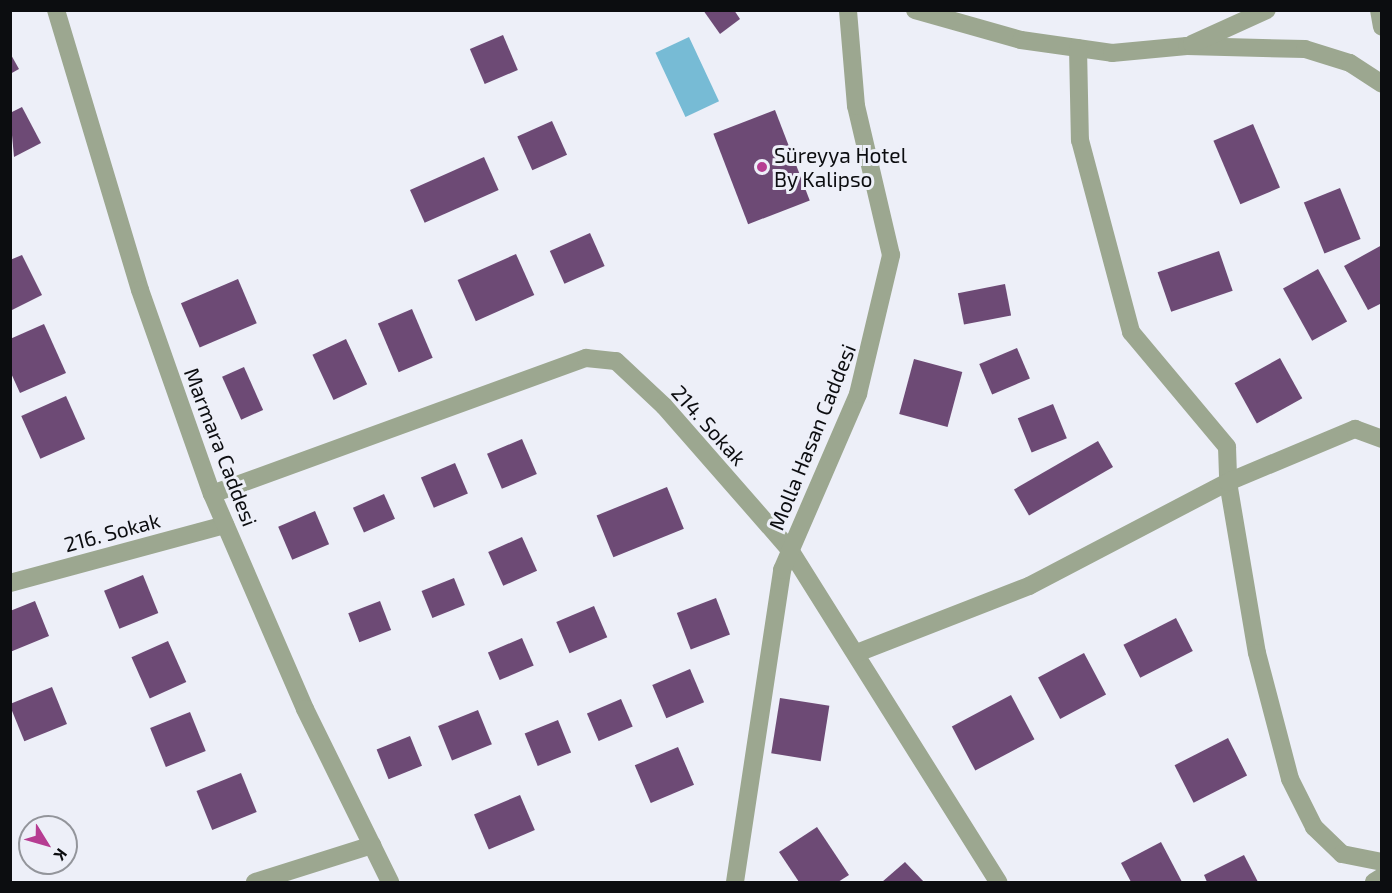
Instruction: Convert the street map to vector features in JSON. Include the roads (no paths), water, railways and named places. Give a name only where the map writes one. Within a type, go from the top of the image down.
[{"type":"street","name":"Marmara Caddesi","points":[[56,10],[140,290],[212,495],[390,882]]},
{"type":"street","name":"Molla Hasan Caddesi","points":[[735,882],[782,570],[858,394],[891,255],[856,106],[848,10]]},
{"type":"street","points":[[915,10],[1021,40],[1112,53],[1187,46],[1305,49],[1350,63],[1382,84]]},
{"type":"street","points":[[1187,46],[1267,10]]},
{"type":"street","points":[[1379,10],[1382,27]]},
{"type":"street","points":[[1078,48],[1080,140],[1131,332],[1227,447],[1228,483],[1257,653],[1290,779],[1314,827],[1342,854],[1382,862]]},
{"type":"street","name":"214. Sokak","points":[[212,495],[586,358],[616,361],[663,406],[790,550],[857,653],[998,882]]},
{"type":"street","points":[[857,653],[1029,586],[1228,483],[1355,429],[1382,439]]},
{"type":"street","name":"216. Sokak","points":[[10,583],[225,525]]},
{"type":"street","points":[[255,882],[372,845]]},
{"type":"street","points":[[1374,882],[1382,877]]},
{"type":"water","points":[[689,37],[719,101],[685,117],[655,53]]},
{"type":"place","name":"Süreyya Hotel By Kalipso","points":[[762,167]]}]
